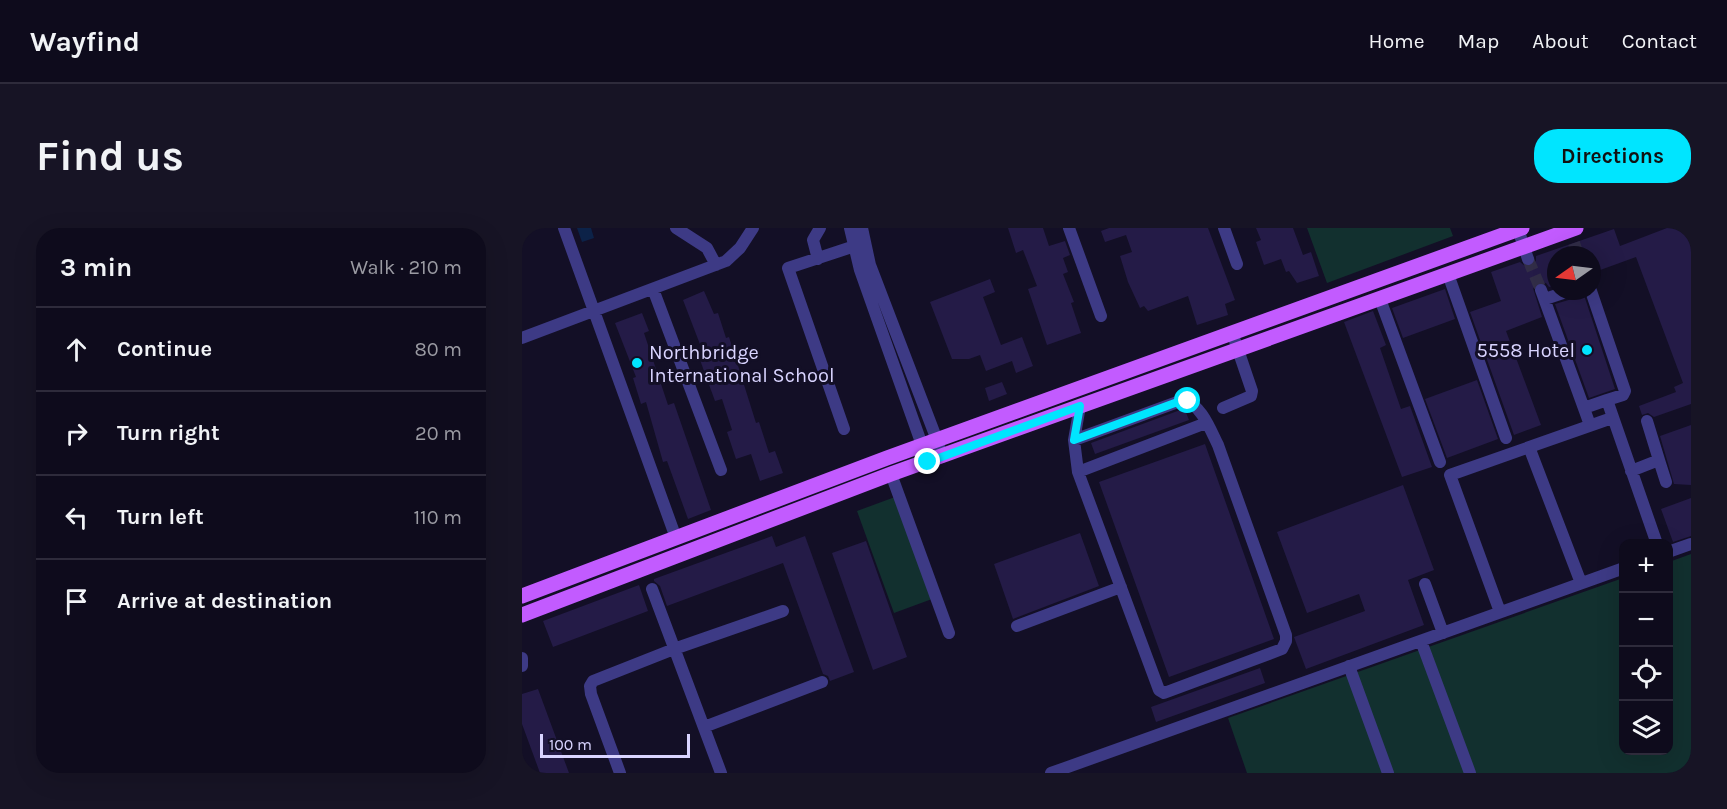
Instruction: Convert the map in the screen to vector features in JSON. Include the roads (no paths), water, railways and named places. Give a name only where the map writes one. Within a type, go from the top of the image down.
[{"type":"main road","points":[[522,596],[930,442],[1232,334],[1512,230]]},
{"type":"main road","points":[[522,615],[891,474],[1448,274],[1573,234]]},
{"type":"street","points":[[564,228],[676,538]]},
{"type":"street","points":[[676,228],[707,248],[716,265]]},
{"type":"street","points":[[522,338],[726,261],[740,248],[753,228]]},
{"type":"street","points":[[818,259],[813,240],[820,228]]},
{"type":"street","points":[[850,228],[870,265],[935,459]]},
{"type":"street","points":[[859,245],[862,228]]},
{"type":"street","points":[[1070,228],[1101,316]]},
{"type":"street","points":[[1224,228],[1237,264]]},
{"type":"street","points":[[1512,230],[1521,252]]},
{"type":"street","points":[[844,429],[788,268],[859,245]]},
{"type":"street","points":[[1448,274],[1506,438]]},
{"type":"street","points":[[653,289],[721,470]]},
{"type":"street","points":[[1547,294],[1543,294],[1590,425]]},
{"type":"street","points":[[1380,299],[1440,462]]},
{"type":"street","points":[[1584,408],[1623,395],[1625,392],[1594,300]]},
{"type":"street","points":[[1223,408],[1251,396],[1252,391],[1232,334]]},
{"type":"street","points":[[1074,440],[1183,400],[1192,403],[1218,445],[1286,635],[1282,649],[1161,693],[1078,472],[1074,440],[1080,406]]},
{"type":"street","points":[[1606,400],[1656,539]]},
{"type":"street","points":[[1500,612],[1450,475],[1612,418]]},
{"type":"street","points":[[1647,422],[1666,482]]},
{"type":"street","points":[[1078,472],[1206,423]]},
{"type":"street","points":[[1529,447],[1581,583]]},
{"type":"street","points":[[1631,471],[1659,460]]},
{"type":"street","points":[[891,474],[949,633]]},
{"type":"street","points":[[1673,550],[1691,544]]},
{"type":"street","points":[[1051,773],[1619,569]]},
{"type":"street","points":[[1425,584],[1443,633]]},
{"type":"street","points":[[1017,626],[1120,587]]},
{"type":"street","points":[[652,589],[721,773]]},
{"type":"street","points":[[620,773],[591,694],[590,686],[593,681],[674,649],[783,611]]},
{"type":"street","points":[[1421,640],[1470,773]]},
{"type":"street","points":[[522,658],[522,666]]},
{"type":"street","points":[[1349,666],[1388,773]]},
{"type":"street","points":[[704,727],[822,682]]},
{"type":"water","points":[[577,228],[591,228],[594,238],[582,242]]},
{"type":"tunnel","points":[[1528,259],[1541,290]]},
{"type":"place","name":"5558 Hotel","points":[[1587,350]]},
{"type":"place","name":"Northbridge International School","points":[[637,363]]}]
